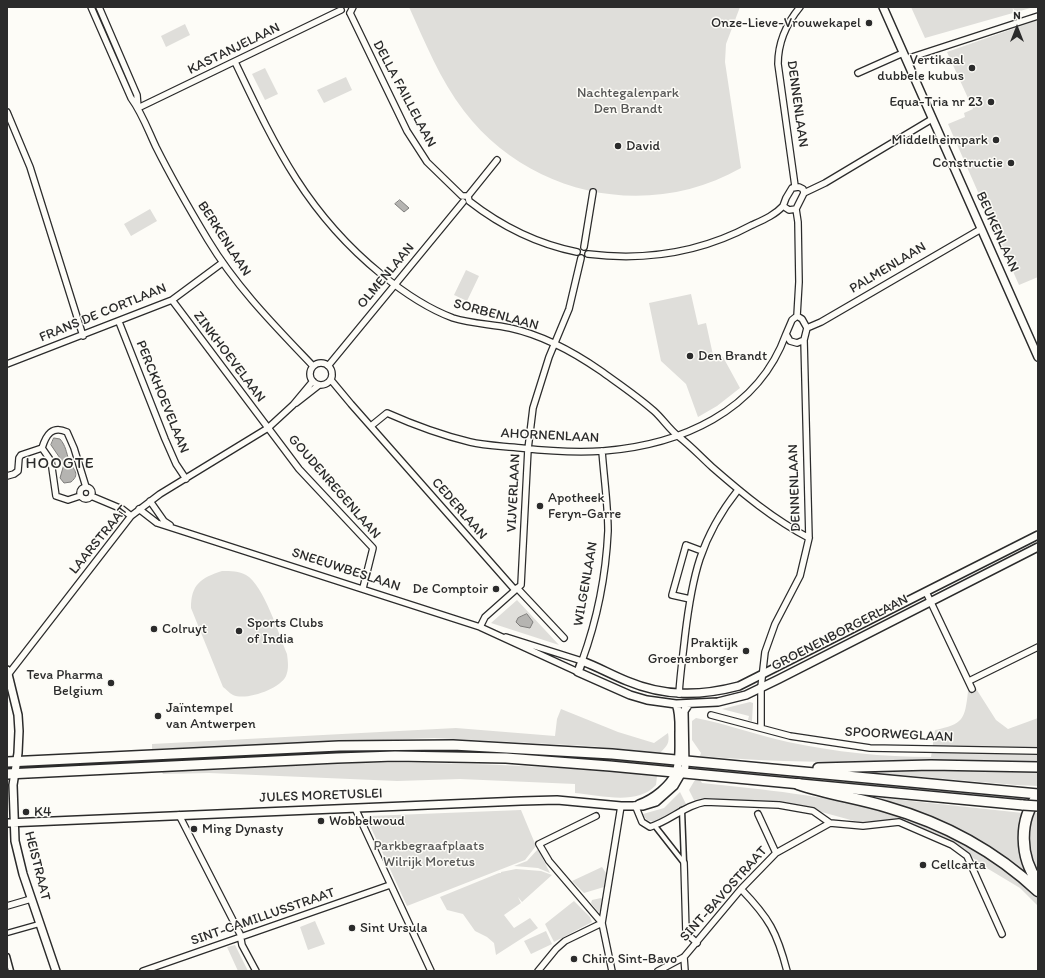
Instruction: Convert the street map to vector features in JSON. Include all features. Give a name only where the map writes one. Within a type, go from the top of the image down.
[{"type":"highway","points":[[10,761],[395,745],[515,747],[799,771],[1036,794],[1027,816],[1023,839],[1028,862],[1038,882]]},
{"type":"highway","points":[[10,773],[395,756],[506,758],[1038,806]]},
{"type":"highway","points":[[799,771],[835,767],[1038,767]]},
{"type":"highway","points":[[798,784],[824,793],[888,807],[936,824],[979,847],[1021,876],[1038,891]]},
{"type":"street","points":[[92,9],[100,7]]},
{"type":"street","name":"BERKENLAAN","points":[[100,7],[137,95],[138,108]]},
{"type":"street","points":[[341,9],[345,14],[350,13],[353,7]]},
{"type":"street","name":"DENNENLAAN","points":[[796,186],[778,64],[779,44],[791,18],[800,7]]},
{"type":"street","name":"BEUKENLAAN","points":[[883,7],[929,121],[981,229],[1038,358]]},
{"type":"street","name":"BERKENLAAN","points":[[92,9],[131,98],[138,108],[178,188],[222,263],[264,316],[313,366]]},
{"type":"street","name":"KASTANJELAAN","points":[[138,108],[341,9]]},
{"type":"street","name":"DELLA FAILLELAAN","points":[[350,13],[407,131],[427,162],[465,199],[496,221],[519,233],[546,244],[577,252]]},
{"type":"street","points":[[858,73],[904,56],[1038,16]]},
{"type":"street","name":"SORBENLAAN","points":[[235,62],[279,152],[311,202],[326,221],[364,260],[394,285],[422,303],[454,318],[512,329],[529,334],[592,365],[620,384],[654,411],[677,435],[685,440],[698,455],[738,490],[775,518],[809,538]]},
{"type":"street","points":[[7,112],[30,167],[83,336]]},
{"type":"street","points":[[804,340],[797,343],[790,341],[786,334],[792,320],[797,316],[799,282],[798,222],[796,209],[804,192],[825,182],[929,121]]},
{"type":"street","name":"OLMENLAAN","points":[[328,366],[497,160]]},
{"type":"street","points":[[584,247],[578,249],[577,252],[581,258],[588,254],[622,257],[645,257],[684,251],[718,241],[740,232],[770,216],[783,206],[790,190],[796,186],[803,189],[804,192]]},
{"type":"street","points":[[584,247],[593,192]]},
{"type":"street","points":[[783,206],[788,210],[796,209]]},
{"type":"street","name":"PALMENLAAN","points":[[807,328],[821,322],[981,229]]},
{"type":"street","points":[[584,247],[588,251],[588,254]]},
{"type":"street","name":"VIJVERLAAN","points":[[516,589],[521,585],[528,449],[533,408],[538,389],[554,345],[569,309],[581,258]]},
{"type":"street","name":"FRANS DE CORTLAAN","points":[[7,364],[83,336],[172,300],[222,263]]},
{"type":"street","name":"ZINKHOEVELAAN","points":[[172,300],[268,428]]},
{"type":"street","points":[[797,316],[802,319],[807,328]]},
{"type":"street","name":"PERCKHOEVELAAN","points":[[119,322],[176,464],[186,479]]},
{"type":"street","name":"DENNENLAAN","points":[[762,676],[768,642],[775,624],[800,576],[809,538],[804,340],[807,328]]},
{"type":"street","name":"AHORNENLAAN","points":[[371,426],[387,413],[423,429],[472,442],[528,449],[562,451],[602,451],[641,446],[677,435],[705,424],[731,409],[770,369],[786,334]]},
{"type":"street","points":[[322,363],[328,366],[332,376],[327,383],[319,385],[313,381],[310,375],[313,366],[322,363]]},
{"type":"street","name":"CEDERLAAN","points":[[332,376],[332,380],[371,426],[516,589]]},
{"type":"street","name":"LAARSTRAAT","points":[[8,674],[131,516],[150,501],[268,428],[293,405],[313,381]]},
{"type":"street","name":"CEDERLAAN","points":[[327,383],[330,383],[352,404]]},
{"type":"street","name":"LAARSTRAAT","points":[[293,405],[319,385]]},
{"type":"street","name":"GOUDENREGENLAAN","points":[[268,428],[299,469],[374,548],[363,588]]},
{"type":"street","points":[[42,448],[46,436],[50,431],[56,429],[67,432],[74,448],[86,487],[91,490],[92,496]]},
{"type":"street","points":[[7,476],[18,471],[19,458],[21,455],[42,448]]},
{"type":"street","points":[[42,448],[50,461],[56,496],[68,500],[80,496],[86,499],[92,496],[122,509],[131,516]]},
{"type":"street","name":"WILGENLAAN","points":[[578,672],[597,607],[606,554],[608,530],[602,451]]},
{"type":"street","points":[[80,496],[80,490],[86,487]]},
{"type":"street","points":[[679,694],[690,600],[702,551],[722,512],[738,490]]},
{"type":"street","name":"SNEEUWBESLAAN","points":[[150,501],[164,521],[182,531]]},
{"type":"street","name":"SNEEUWBESLAAN","points":[[139,509],[157,523],[363,588],[480,627],[578,672]]},
{"type":"street","name":"GROENENBORGERLAAN","points":[[582,660],[640,686],[658,691],[679,694],[714,692],[739,686],[762,676],[1038,535]]},
{"type":"street","points":[[690,600],[672,595],[686,545],[702,551]]},
{"type":"street","name":"GROENENBORGERLAAN","points":[[578,672],[630,695],[647,700],[688,705],[734,698],[761,687],[1038,547]]},
{"type":"street","points":[[480,627],[485,617],[516,589],[564,638]]},
{"type":"street","name":"GROENENBORGERLAAN","points":[[926,592],[931,601]]},
{"type":"street","points":[[931,601],[972,689]]},
{"type":"street","name":"SNEEUWBESLAAN","points":[[502,636],[582,660]]},
{"type":"street","points":[[969,681],[1038,647]]},
{"type":"street","name":"HEISTRAAT","points":[[8,674],[18,715],[19,731],[10,761],[10,823],[31,899],[56,971]]},
{"type":"street","name":"GROENENBORGERLAAN","points":[[761,687],[762,676]]},
{"type":"street","points":[[761,687],[761,728]]},
{"type":"street","name":"JULES MORETUSLEI","points":[[676,704],[679,717],[682,761]]},
{"type":"street","name":"JULES MORETUSLEI","points":[[10,823],[557,800],[621,806],[649,805],[656,802],[666,794],[679,773],[682,761],[684,711],[688,705]]},
{"type":"street","name":"SPOORWEGLAAN","points":[[711,715],[827,743],[870,748],[1038,751]]},
{"type":"street","points":[[635,806],[638,816],[642,822],[650,827],[655,826],[694,804],[705,802],[779,805],[813,811],[830,823],[863,826],[899,822],[952,845],[967,856],[1002,934]]},
{"type":"street","points":[[612,971],[602,923],[621,806]]},
{"type":"street","points":[[355,808],[431,971]]},
{"type":"street","points":[[682,810],[686,933],[696,943]]},
{"type":"street","points":[[758,814],[776,853]]},
{"type":"street","points":[[179,815],[241,937],[242,945],[256,971]]},
{"type":"street","points":[[596,816],[539,844],[549,861],[602,923]]},
{"type":"street","name":"SINT-BAVOSTRAAT","points":[[658,971],[684,957],[741,889],[776,853],[830,823]]},
{"type":"street","points":[[655,826],[684,863]]},
{"type":"street","name":"SINT-CAMILLUSSTRAAT","points":[[143,971],[390,885]]},
{"type":"street","points":[[741,889],[761,910],[773,928],[780,942],[787,971]]},
{"type":"street","points":[[7,906],[31,899]]},
{"type":"street","points":[[538,971],[556,949],[565,941],[602,923]]},
{"type":"street","points":[[7,933],[39,924]]},
{"type":"street","points":[[7,956],[11,971]]},
{"type":"street","points":[[684,957],[685,971]]},
{"type":"green space","name":"Nachtegalenpark Den Brandt","points":[[409,7],[740,7],[726,44],[725,62],[741,168],[705,184],[668,193],[630,196],[592,191],[556,180],[522,163],[491,140],[464,111],[440,74]]},
{"type":"green space","points":[[911,7],[1034,7],[925,38]]},
{"type":"green space","name":"Middelheimpark","points":[[1038,20],[1038,277],[1019,285],[948,124],[965,117],[964,113],[973,109],[947,52]]},
{"type":"green space","points":[[185,24],[190,35],[166,47],[161,36]]},
{"type":"green space","points":[[265,68],[278,94],[265,100],[252,74]]},
{"type":"green space","points":[[346,77],[352,90],[324,103],[317,90]]},
{"type":"green space","points":[[150,209],[157,221],[131,236],[124,224]]},
{"type":"green space","points":[[466,270],[479,276],[467,301],[454,295]]},
{"type":"green space","name":"Den Brandt","points":[[691,294],[698,325],[706,323],[713,355],[723,357],[740,388],[717,406],[698,417],[686,384],[661,361],[649,303]]},
{"type":"green space","name":"Sports Clubs of India","points":[[222,571],[241,573],[253,580],[265,599],[287,654],[288,671],[283,681],[262,693],[239,696],[233,695],[223,687],[191,608],[193,593],[199,583],[208,576]]},
{"type":"green space","points":[[517,600],[559,645],[491,623]]},
{"type":"green space","points":[[975,687],[996,720],[1008,729],[1038,718],[1038,761],[826,762],[742,759],[700,756],[701,753],[692,740],[692,721],[696,718],[788,742],[823,749],[877,755],[931,757],[935,730],[957,723],[961,719],[966,708],[968,691]]},
{"type":"green space","points":[[750,702],[753,703],[752,721],[748,720],[749,716],[722,709]]},
{"type":"green space","points":[[561,709],[618,732],[654,743],[668,733],[668,742],[660,753],[589,746],[434,738],[152,749],[152,744],[456,728],[555,736],[557,719]]},
{"type":"green space","points":[[395,748],[506,750],[658,761],[658,764],[558,755],[541,757],[394,753],[30,769],[31,767],[66,765],[71,763]]},
{"type":"green space","points":[[357,763],[507,765],[657,776],[656,785],[648,791],[639,795],[618,798],[575,793],[575,784],[460,779],[397,781],[209,773],[163,774],[162,772]]},
{"type":"green space","points":[[697,768],[798,778],[815,777],[1028,797],[1026,800],[696,771]]},
{"type":"green space","points":[[951,769],[1038,771],[1038,786],[853,771]]},
{"type":"green space","points":[[696,778],[699,778],[702,783],[749,788],[838,801],[881,811],[923,825],[963,843],[1001,867],[1038,898],[1038,906],[1020,888],[980,864],[966,852],[896,820],[858,822],[796,805],[704,798],[694,800],[689,790]]},
{"type":"green space","points":[[680,792],[686,804],[670,815],[657,821],[646,819],[643,814],[664,808]]},
{"type":"green space","points":[[855,795],[1023,813],[1019,830],[1019,845],[1029,877],[994,852]]},
{"type":"green space","name":"Parkbegraafplaats Wilrijk Moretus","points":[[521,810],[536,846],[525,860],[407,906],[367,819],[369,816]]},
{"type":"green space","points":[[1030,813],[1038,813],[1038,874],[1027,845]]},
{"type":"green space","points":[[538,849],[550,873],[538,868],[514,866],[527,861]]},
{"type":"green space","points":[[602,867],[606,873],[604,887],[584,893],[572,881]]},
{"type":"green space","points":[[516,869],[541,871],[552,875],[522,902],[518,897],[521,903],[504,915],[514,928],[530,918],[538,928],[496,955],[494,943],[487,937],[475,931],[463,914],[447,910],[440,897],[501,872]]},
{"type":"green space","points":[[601,898],[600,911],[598,912],[591,903],[592,900]]},
{"type":"green space","points":[[574,901],[590,917],[592,922],[554,942],[545,924]]},
{"type":"green space","points":[[315,921],[325,944],[308,950],[300,927]]},
{"type":"green space","points":[[546,931],[552,944],[531,954],[524,941]]},
{"type":"green space","points":[[235,945],[248,971],[238,971],[227,947]]},
{"type":"shaded area","points":[[400,200],[409,208],[404,212],[395,204]]},
{"type":"shaded area","points":[[54,438],[60,439],[62,442],[70,463],[76,473],[76,476],[71,482],[64,483],[60,478],[64,464],[51,445]]},
{"type":"shaded area","points":[[527,614],[533,622],[530,628],[520,626],[516,622],[518,618]]},
{"type":"place","name":"Onze-Lieve-Vrouwekapel","points":[[869,23]]},
{"type":"place","name":"Vertikaal dubbele kubus","points":[[972,68]]},
{"type":"place","name":"Equa-Tria nr 23","points":[[991,102]]},
{"type":"place","name":"Middelheimpark","points":[[996,140]]},
{"type":"place","name":"David","points":[[618,146]]},
{"type":"place","name":"Constructie","points":[[1011,163]]},
{"type":"place","name":"Den Brandt","points":[[690,356]]},
{"type":"place","name":"Apotheek Feryn-Garre","points":[[540,506]]},
{"type":"place","name":"De Comptoir","points":[[496,589]]},
{"type":"place","name":"Colruyt","points":[[154,629]]},
{"type":"place","name":"Sports Clubs of India","points":[[239,631]]},
{"type":"place","name":"Praktijk Groenenborger","points":[[746,651]]},
{"type":"place","name":"Teva Pharma Belgium","points":[[111,683]]},
{"type":"place","name":"Jaïntempel van Antwerpen","points":[[158,716]]},
{"type":"place","name":"K4","points":[[26,812]]},
{"type":"place","name":"Wobbelwoud","points":[[321,821]]},
{"type":"place","name":"Ming Dynasty","points":[[194,829]]},
{"type":"place","name":"Cellcarta","points":[[923,865]]},
{"type":"place","name":"Sint Ursula","points":[[352,928]]},
{"type":"place","name":"Chiro Sint-Bavo","points":[[574,959]]},
{"type":"district","name":"HOOGTE","points":[[60,464]]}]
